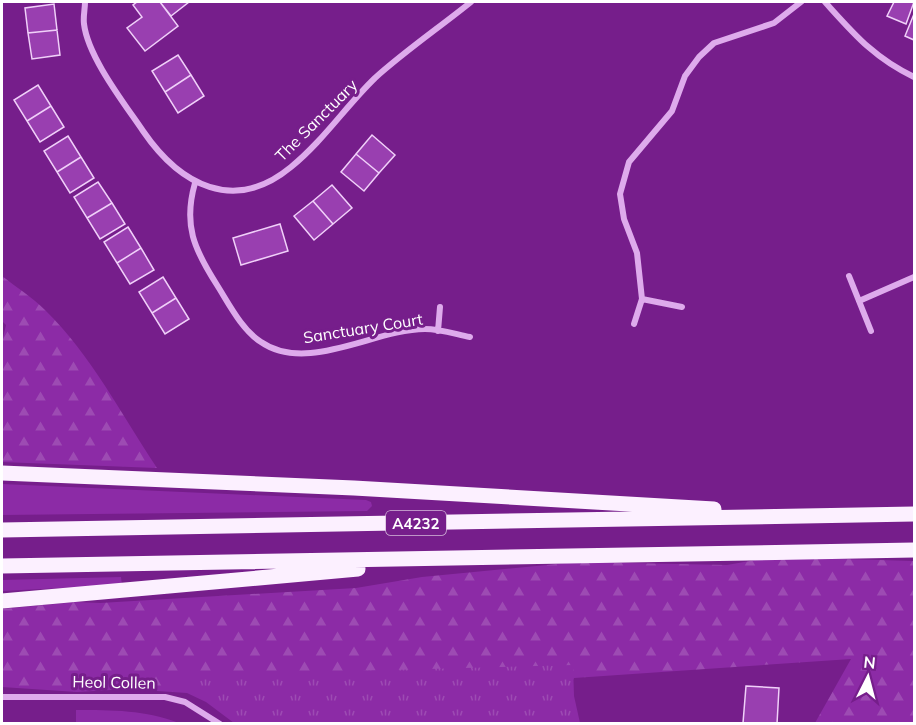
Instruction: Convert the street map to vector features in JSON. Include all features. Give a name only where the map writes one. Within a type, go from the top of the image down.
[{"type":"main road","points":[[2,473],[354,488],[830,516]]},
{"type":"main road","name":"A4232","points":[[2,530],[915,514]]},
{"type":"main road","name":"A4232","points":[[2,566],[915,550]]},
{"type":"main road","points":[[2,600],[480,558]]},
{"type":"street","name":"The Sanctuary","points":[[85,2],[84,24],[92,49],[156,149],[195,183],[215,190],[235,191],[265,185],[299,159],[375,79],[471,2]]},
{"type":"street","points":[[634,324],[642,299],[637,253],[624,219],[620,194],[629,162],[672,111],[685,76],[699,57],[714,43],[774,23],[801,2]]},
{"type":"street","points":[[825,2],[868,50],[890,66],[915,77]]},
{"type":"street","name":"Sanctuary Court","points":[[195,183],[188,208],[199,256],[235,314],[260,342],[277,350],[312,353],[407,331],[438,331],[470,337]]},
{"type":"street","points":[[849,276],[871,331]]},
{"type":"street","points":[[859,301],[915,277]]},
{"type":"street","points":[[642,299],[682,307]]},
{"type":"street","name":"Sanctuary Court","points":[[438,331],[440,307]]},
{"type":"street","name":"Heol Collen","points":[[2,697],[165,697],[185,702],[220,723]]},
{"type":"green space","points":[[2,276],[40,305],[77,346],[157,468],[2,462],[2,342],[6,325],[2,321]]},
{"type":"green space","points":[[2,484],[366,500],[371,502],[372,506],[367,511],[2,515]]},
{"type":"green space","points":[[773,557],[914,561],[914,723],[815,723],[851,659],[574,678],[569,689],[206,687],[187,693],[128,689],[77,692],[2,687],[2,609],[76,602],[100,603],[356,588],[422,577],[578,562],[727,565]]},
{"type":"green space","points":[[121,577],[122,585],[2,591],[2,580]]},
{"type":"green space","points":[[573,665],[574,696],[580,723],[234,723],[206,702],[187,693],[172,676]]},
{"type":"green space","points":[[76,710],[141,713],[179,723],[76,723]]},
{"type":"building","points":[[137,2],[160,2],[178,26],[145,51],[127,28],[142,17],[133,5]]},
{"type":"building","points":[[160,2],[189,2],[171,16]]},
{"type":"building","points":[[894,2],[914,2],[906,24],[887,16]]},
{"type":"building","points":[[54,4],[57,30],[28,33],[25,8]]},
{"type":"building","points":[[914,14],[914,40],[905,36]]},
{"type":"building","points":[[57,30],[60,55],[32,59],[28,33]]},
{"type":"building","points":[[178,55],[191,75],[165,92],[152,71]]},
{"type":"building","points":[[191,75],[204,96],[178,113],[165,92]]},
{"type":"building","points":[[38,85],[51,106],[27,121],[14,100]]},
{"type":"building","points":[[51,106],[64,127],[40,142],[27,121]]},
{"type":"building","points":[[372,135],[395,155],[379,173],[356,154]]},
{"type":"building","points":[[68,136],[81,157],[57,172],[44,151]]},
{"type":"building","points":[[356,154],[379,173],[364,191],[341,172]]},
{"type":"building","points":[[81,157],[94,178],[70,193],[57,172]]},
{"type":"building","points":[[98,182],[112,203],[87,218],[74,197]]},
{"type":"building","points":[[332,185],[352,208],[333,224],[313,201]]},
{"type":"building","points":[[313,201],[333,224],[314,240],[294,216]]},
{"type":"building","points":[[112,203],[125,224],[100,239],[87,218]]},
{"type":"building","points":[[280,224],[288,251],[241,265],[233,238]]},
{"type":"building","points":[[128,227],[141,248],[117,263],[104,242]]},
{"type":"building","points":[[141,248],[154,270],[130,284],[117,263]]},
{"type":"building","points":[[163,277],[176,298],[152,313],[139,292]]},
{"type":"building","points":[[176,298],[189,319],[165,334],[152,313]]},
{"type":"building","points":[[746,686],[779,688],[777,724],[743,723]]}]
